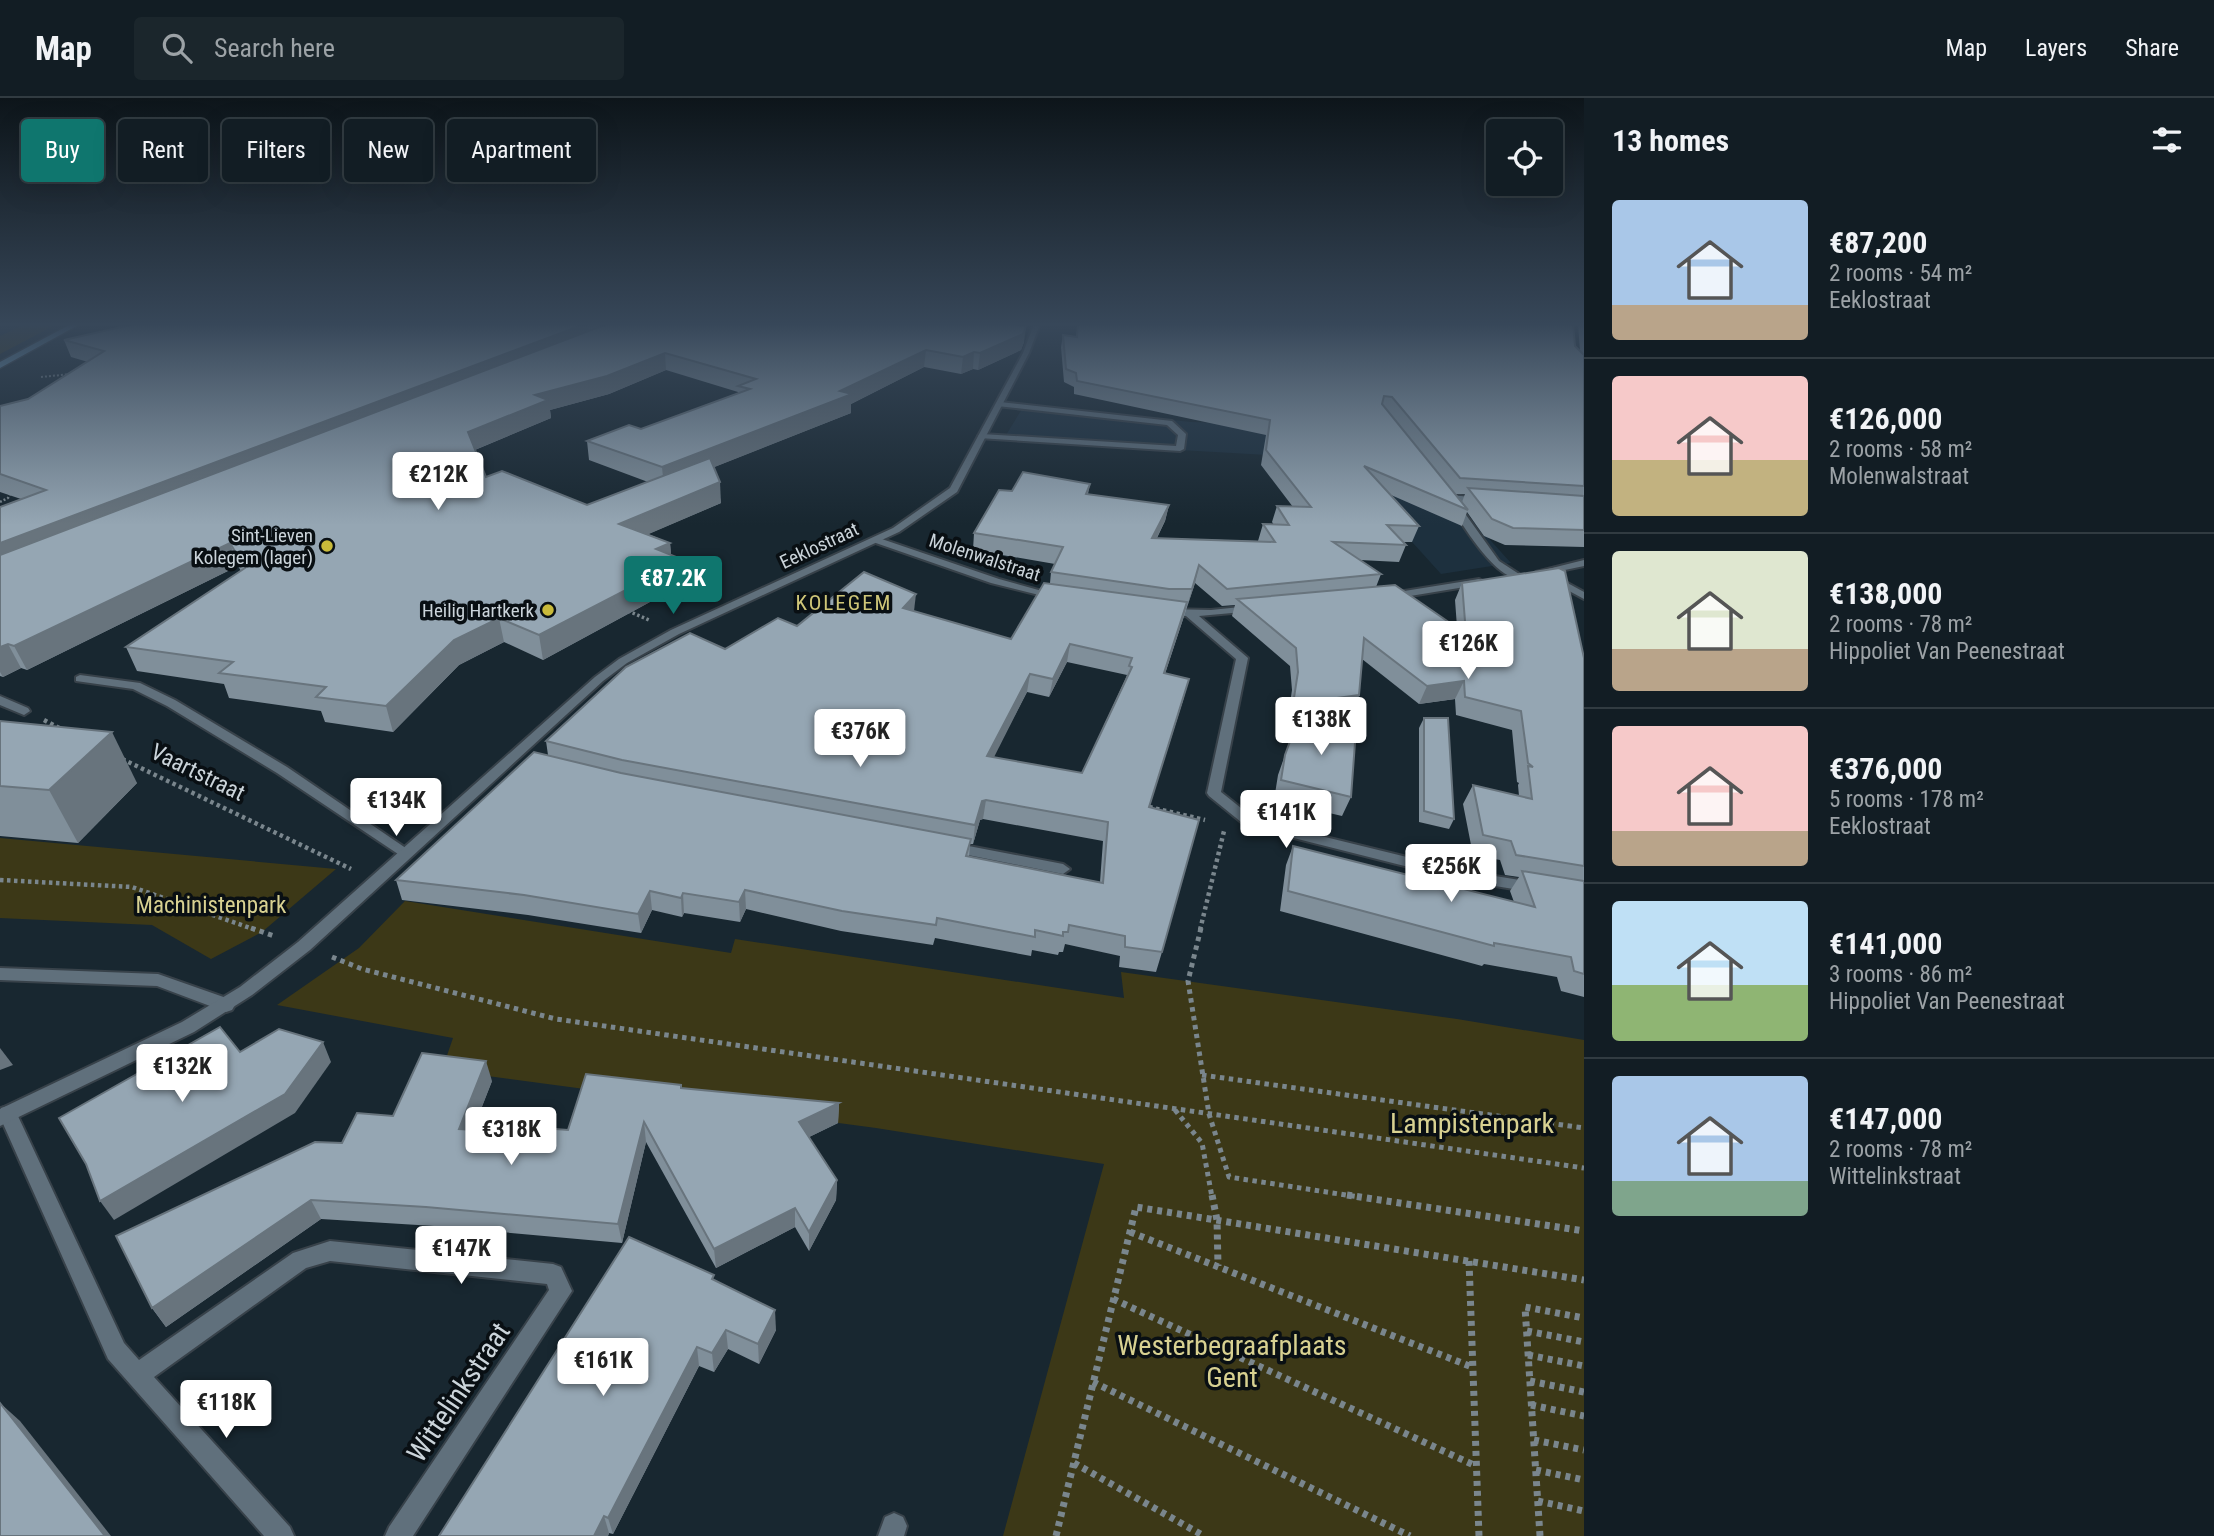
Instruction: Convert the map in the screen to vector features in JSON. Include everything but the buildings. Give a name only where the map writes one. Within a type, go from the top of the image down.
[{"type":"street","name":"Eeklostraat","points":[[4,1116],[188,1027],[226,1005],[304,946],[406,853],[518,759],[599,679],[622,661],[675,632],[876,540],[921,515],[954,490],[1005,391]]},
{"type":"street","points":[[982,436],[1180,450],[1182,433],[1169,423],[1000,404]]},
{"type":"street","points":[[1440,488],[1496,563],[1515,576]]},
{"type":"street","points":[[1449,498],[1489,500]]},
{"type":"street","name":"Molenwalstraat","points":[[876,540],[995,581],[1073,599]]},
{"type":"street","points":[[1502,578],[1584,563]]},
{"type":"street","points":[[1540,572],[1584,596]]},
{"type":"street","points":[[1385,597],[1489,580]]},
{"type":"street","points":[[1151,610],[1188,612],[1265,608]]},
{"type":"street","points":[[1188,612],[1242,658],[1214,793],[1242,816],[1251,823],[1464,876],[1544,889]]},
{"type":"street","points":[[79,679],[136,686],[171,703],[282,770],[406,853]]},
{"type":"street","points":[[0,700],[24,711]]},
{"type":"street","points":[[940,845],[1063,869]]},
{"type":"street","points":[[0,974],[158,980],[226,1005]]},
{"type":"street","points":[[4,1116],[116,1350],[281,1536]]},
{"type":"street","name":"Wittelinkstraat","points":[[137,1375],[300,1260],[330,1251],[553,1274],[561,1291],[398,1536]]},
{"type":"path","points":[[0,502],[12,494],[8,489]]},
{"type":"path","points":[[627,611],[675,632]]},
{"type":"path","points":[[24,711],[72,734]]},
{"type":"path","name":"Vaartstraat","points":[[110,752],[323,857],[377,880]]},
{"type":"path","points":[[1140,805],[1225,824],[1242,816]]},
{"type":"path","points":[[1225,824],[1188,981],[1209,1114],[1229,1177],[1584,1231]]},
{"type":"path","points":[[0,880],[132,887],[304,946],[362,969],[556,1019],[1584,1168]]},
{"type":"path","points":[[1202,1074],[1584,1128]]},
{"type":"path","points":[[1175,1109],[1202,1143],[1217,1220],[1218,1266]]},
{"type":"path","points":[[1056,1536],[1136,1207],[1584,1280]]},
{"type":"path","points":[[1130,1232],[1472,1367]]},
{"type":"path","points":[[1469,1261],[1479,1536]]},
{"type":"path","points":[[1113,1299],[1476,1465]]},
{"type":"path","points":[[1540,1536],[1525,1307],[1584,1318]]},
{"type":"path","points":[[1527,1331],[1584,1342]]},
{"type":"path","points":[[1528,1355],[1584,1366]]},
{"type":"path","points":[[1530,1381],[1584,1392]]},
{"type":"path","points":[[1093,1382],[1410,1536]]},
{"type":"path","points":[[1531,1405],[1584,1416]]},
{"type":"path","points":[[1534,1440],[1584,1450]]},
{"type":"path","points":[[1073,1463],[1204,1536]]},
{"type":"path","points":[[1536,1470],[1584,1480]]},
{"type":"path","points":[[1538,1501],[1584,1511]]},
{"type":"shaded area","points":[[1025,404],[1191,422],[1341,426],[1584,509],[1455,501],[1511,563],[1441,574],[1337,459],[1003,440]]},
{"type":"green space","name":"Machinistenpark","points":[[0,838],[336,869],[262,932],[211,959],[152,925],[0,918]]},
{"type":"green space","points":[[405,901],[731,953],[735,939],[1124,998],[1121,972],[1457,1019],[1584,1040],[1584,1536],[1003,1536],[1104,1164],[876,1128],[442,1070],[453,1038],[277,1005],[359,948]]},
{"type":"place","name":"Sint-Lieven Kolegem (lager)","points":[[327,546]]},
{"type":"place","name":"Heilig Hartkerk","points":[[548,610]]},
{"type":"district","name":"KOLEGEM","points":[[844,603]]},
{"type":"park label","name":"Lampistenpark","points":[[1472,1123]]},
{"type":"park label","name":"Westerbegraafplaats Gent","points":[[1232,1361]]}]
